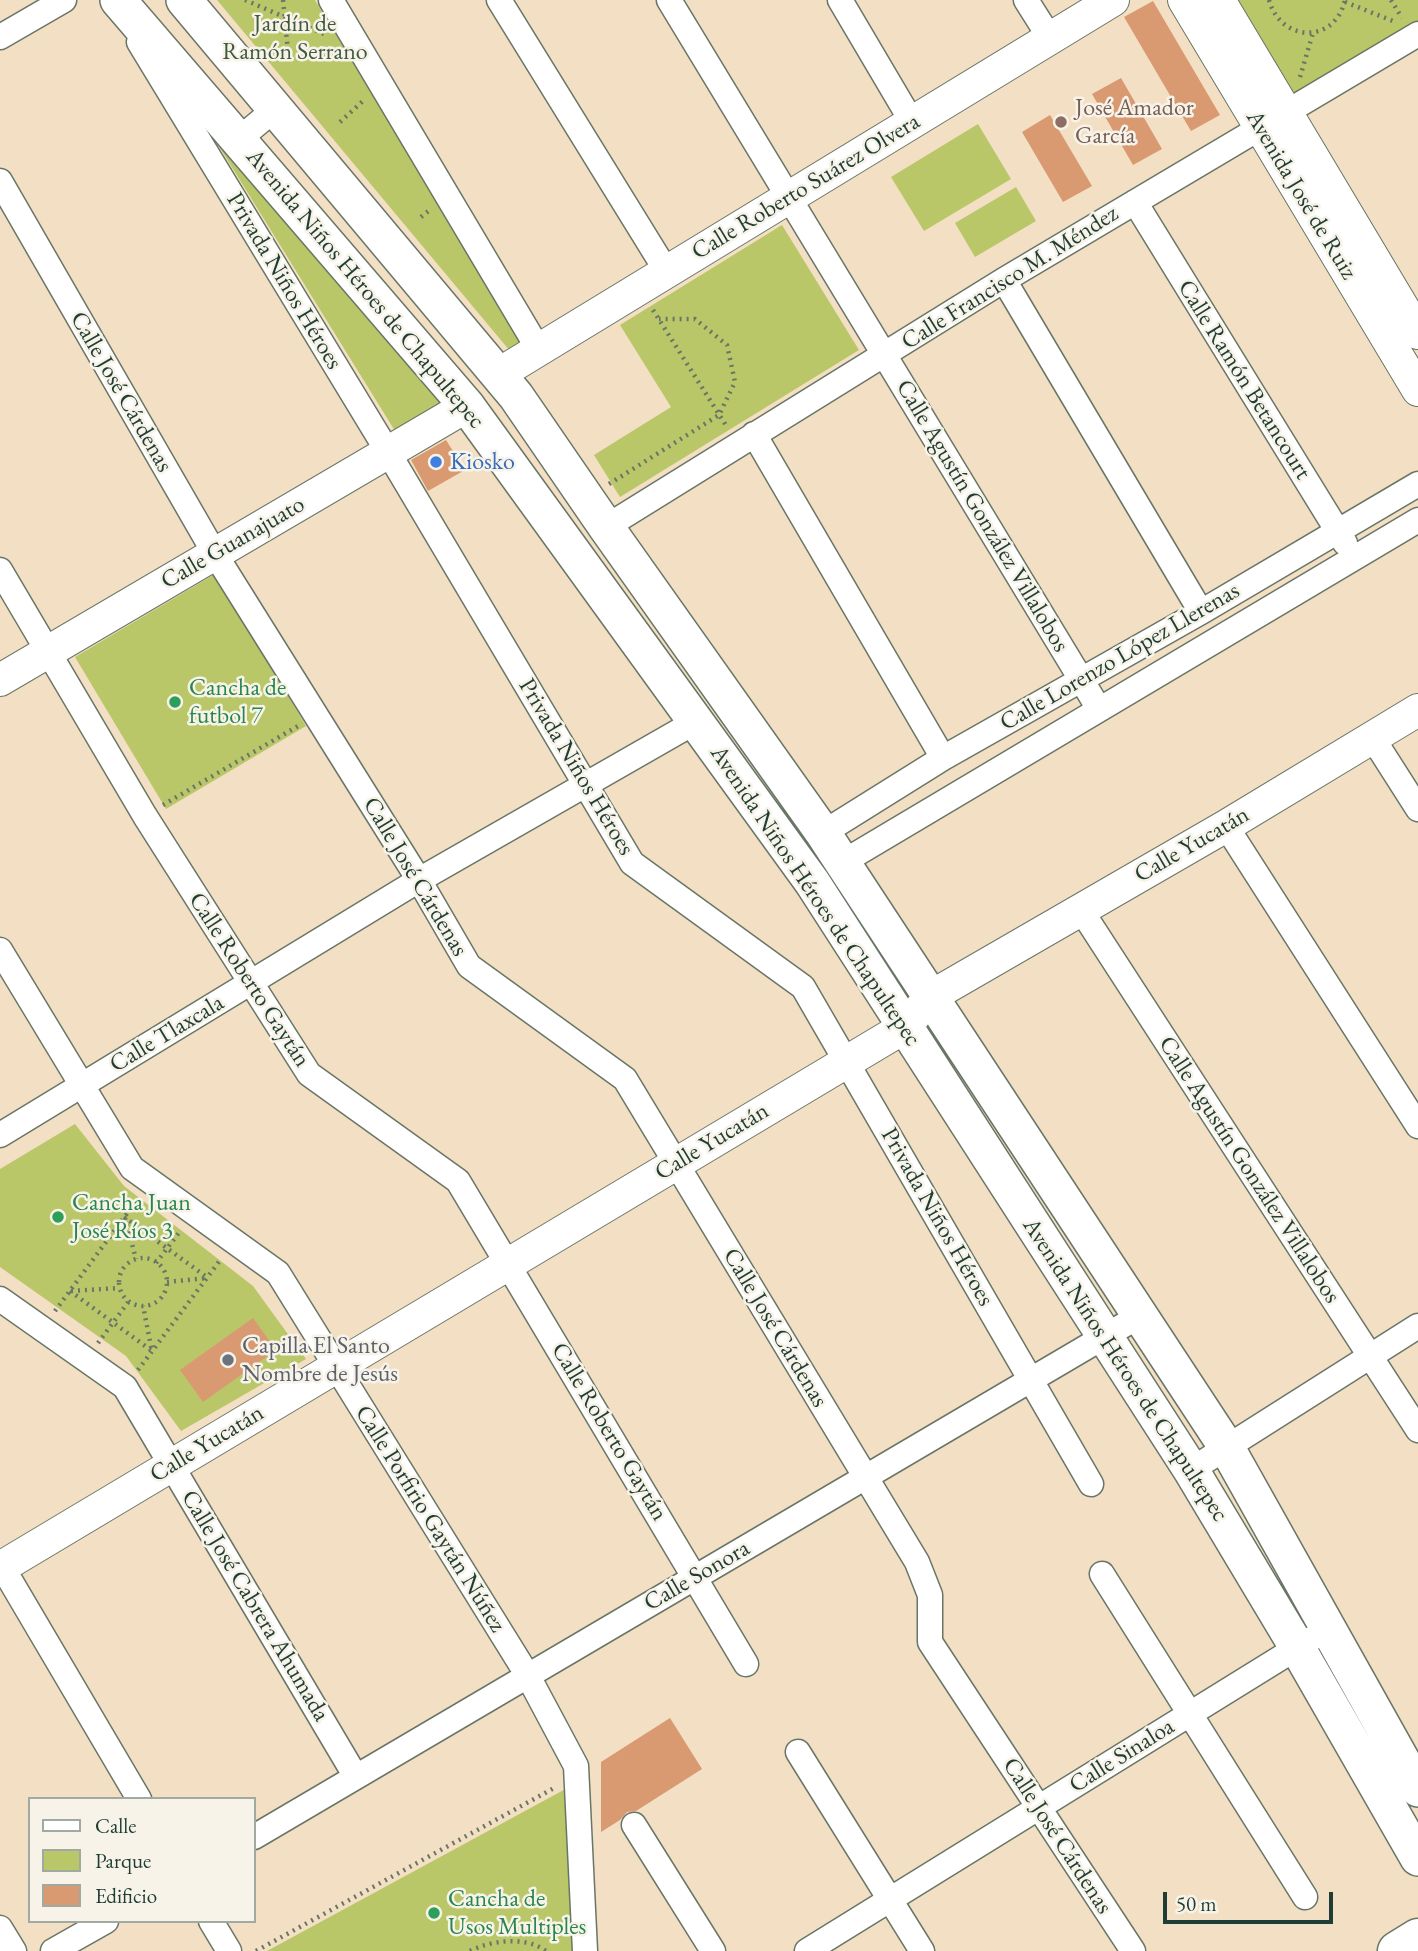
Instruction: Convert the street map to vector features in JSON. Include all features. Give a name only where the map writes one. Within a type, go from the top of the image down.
[{"type":"main road","name":"Avenida Niños Héroes de Chapultepec","points":[[116,0],[467,406],[812,882],[1191,1470],[1297,1647],[1418,1858]]},
{"type":"main road","name":"Avenida Niños Héroes de Chapultepec","points":[[184,0],[499,374],[823,833],[1227,1448],[1418,1788]]},
{"type":"main road","points":[[1397,1951],[1418,1938]]},
{"type":"street","points":[[0,37],[64,0]]},
{"type":"street","name":"Privada Niños Héroes","points":[[116,0],[632,863],[803,987],[1091,1484]]},
{"type":"street","points":[[331,0],[539,350]]},
{"type":"street","points":[[499,0],[667,272]]},
{"type":"street","name":"Calle Agustín González Villalobos","points":[[668,0],[1099,709]]},
{"type":"street","points":[[840,0],[912,122]]},
{"type":"street","points":[[1026,0],[1050,38]]},
{"type":"street","name":"Calle Roberto Suárez Olvera","points":[[499,374],[1113,0]]},
{"type":"street","name":"Avenida José de Ruiz","points":[[1184,0],[1273,119],[1418,333]]},
{"type":"street","name":"Avenida José de Ruiz","points":[[1219,0],[1273,119],[1418,390]]},
{"type":"street","name":"Calle Francisco M. Méndez","points":[[606,527],[1004,280],[1273,119],[1417,39]]},
{"type":"street","points":[[239,140],[275,108]]},
{"type":"street","name":"Calle José Cárdenas","points":[[0,181],[215,554],[419,880],[468,966],[625,1079],[917,1562],[930,1595],[930,1642],[1133,1951]]},
{"type":"street","name":"Calle Ramón Betancourt","points":[[1135,202],[1354,558]]},
{"type":"street","points":[[1004,280],[1201,612]]},
{"type":"street","name":"Calle Guanajuato","points":[[0,680],[467,406]]},
{"type":"street","points":[[754,434],[943,758]]},
{"type":"street","name":"Calle Lorenzo López Llerenas","points":[[823,833],[943,758],[1201,612],[1418,484]]},
{"type":"street","name":"Calle Lorenzo López Llerenas","points":[[842,862],[1418,520]]},
{"type":"street","name":"Calle Roberto Gaytán","points":[[0,570],[145,816],[309,1074],[458,1181],[746,1664]]},
{"type":"street","name":"Calle Yucatán","points":[[1,1566],[905,1027],[930,997],[1226,826],[1418,710]]},
{"type":"street","name":"Calle Tlaxcala","points":[[0,1135],[419,880],[695,722]]},
{"type":"street","points":[[1372,737],[1418,810]]},
{"type":"street","points":[[1226,826],[1418,1126]]},
{"type":"street","name":"Calle Agustín González Villalobos","points":[[1081,909],[1418,1430]]},
{"type":"street","name":"Calle Porfirio Gaytán Núñez","points":[[0,950],[132,1168],[278,1273],[528,1676],[576,1766],[585,1951]]},
{"type":"street","name":"Calle José Cabrera Ahumada","points":[[0,1299],[125,1387],[356,1777]]},
{"type":"street","name":"Calle Sonora","points":[[256,1836],[1141,1315]]},
{"type":"street","points":[[1191,1470],[1418,1326]]},
{"type":"street","points":[[1,1566],[138,1797]]},
{"type":"street","points":[[1102,1574],[1305,1897]]},
{"type":"street","name":"Calle Sinaloa","points":[[807,1951],[1329,1627]]},
{"type":"street","points":[[799,1752],[922,1951]]},
{"type":"street","points":[[634,1825],[713,1951]]},
{"type":"street","points":[[53,1951],[102,1923]]},
{"type":"street","points":[[212,1923],[229,1951]]},
{"type":"street","points":[[0,1928],[14,1951]]},
{"type":"path","points":[[245,0],[324,34]]},
{"type":"path","points":[[283,0],[289,62]]},
{"type":"path","points":[[1269,0],[1280,22],[1290,29],[1313,33],[1334,23],[1345,1],[1406,26],[1391,0]]},
{"type":"path","points":[[340,122],[364,100]]},
{"type":"path","points":[[421,218],[432,209]]},
{"type":"path","points":[[654,310],[726,425]]},
{"type":"path","points":[[600,490],[719,415],[735,382],[727,345],[695,319],[660,319]]},
{"type":"path","points":[[145,816],[316,716]]},
{"type":"path","points":[[41,1328],[151,1181]]},
{"type":"path","points":[[156,1262],[194,1213]]},
{"type":"path","points":[[124,1217],[208,1278]]},
{"type":"path","points":[[124,1217],[136,1259]]},
{"type":"path","points":[[125,1387],[234,1242]]},
{"type":"path","points":[[136,1259],[156,1262],[162,1268],[167,1282],[166,1289],[157,1301],[143,1306],[128,1301],[120,1288],[121,1272],[136,1259]]},
{"type":"path","points":[[167,1282],[208,1278]]},
{"type":"path","points":[[70,1291],[120,1288]]},
{"type":"path","points":[[70,1291],[152,1351]]},
{"type":"path","points":[[85,1359],[128,1301]]},
{"type":"path","points":[[143,1306],[152,1351]]},
{"type":"path","points":[[256,1951],[577,1776]]},
{"type":"path","points":[[470,1951],[482,1945],[513,1941],[546,1951]]},
{"type":"green space","name":"Jardín de Ramón Serrano","points":[[217,0],[315,0],[523,343],[510,351]]},
{"type":"green space","points":[[1235,0],[1418,0],[1418,25],[1293,98]]},
{"type":"green space","points":[[194,106],[452,408],[400,439]]},
{"type":"green space","points":[[978,124],[1011,179],[924,231],[891,177]]},
{"type":"green space","points":[[1016,187],[1036,221],[975,257],[955,223]]},
{"type":"green space","points":[[782,225],[859,350],[620,497],[594,455],[671,407],[620,325]]},
{"type":"green space","name":"Cancha de futbol 7","points":[[215,574],[306,726],[166,809],[75,657]]},
{"type":"green space","points":[[75,1124],[124,1186],[253,1286],[306,1359],[181,1431],[126,1356],[0,1267],[0,1169]]},
{"type":"green space","points":[[571,1786],[578,1951],[267,1951]]},
{"type":"building","points":[[1153,1],[1220,115],[1191,131],[1124,17]]},
{"type":"building","points":[[1121,78],[1162,149],[1133,165],[1092,94]]},
{"type":"building","points":[[1050,115],[1092,186],[1063,202],[1022,132]]},
{"type":"building","name":"Kiosko","points":[[446,440],[465,470],[428,491],[411,460]]},
{"type":"building","name":"Capilla El Santo Nombre de Jesús","points":[[253,1318],[276,1350],[203,1402],[180,1370]]},
{"type":"building","points":[[670,1718],[702,1769],[636,1811],[627,1812],[601,1832],[601,1762]]},
{"type":"place","name":"José Amador García","points":[[1061,122]]},
{"type":"place","name":"Kiosko","points":[[436,462]]},
{"type":"place","name":"Cancha de futbol 7","points":[[175,702]]},
{"type":"place","name":"Cancha Juan José Ríos 3","points":[[58,1217]]},
{"type":"place","name":"Capilla El Santo Nombre de Jesús","points":[[228,1360]]},
{"type":"place","name":"Cancha de Usos Multiples","points":[[434,1913]]}]
